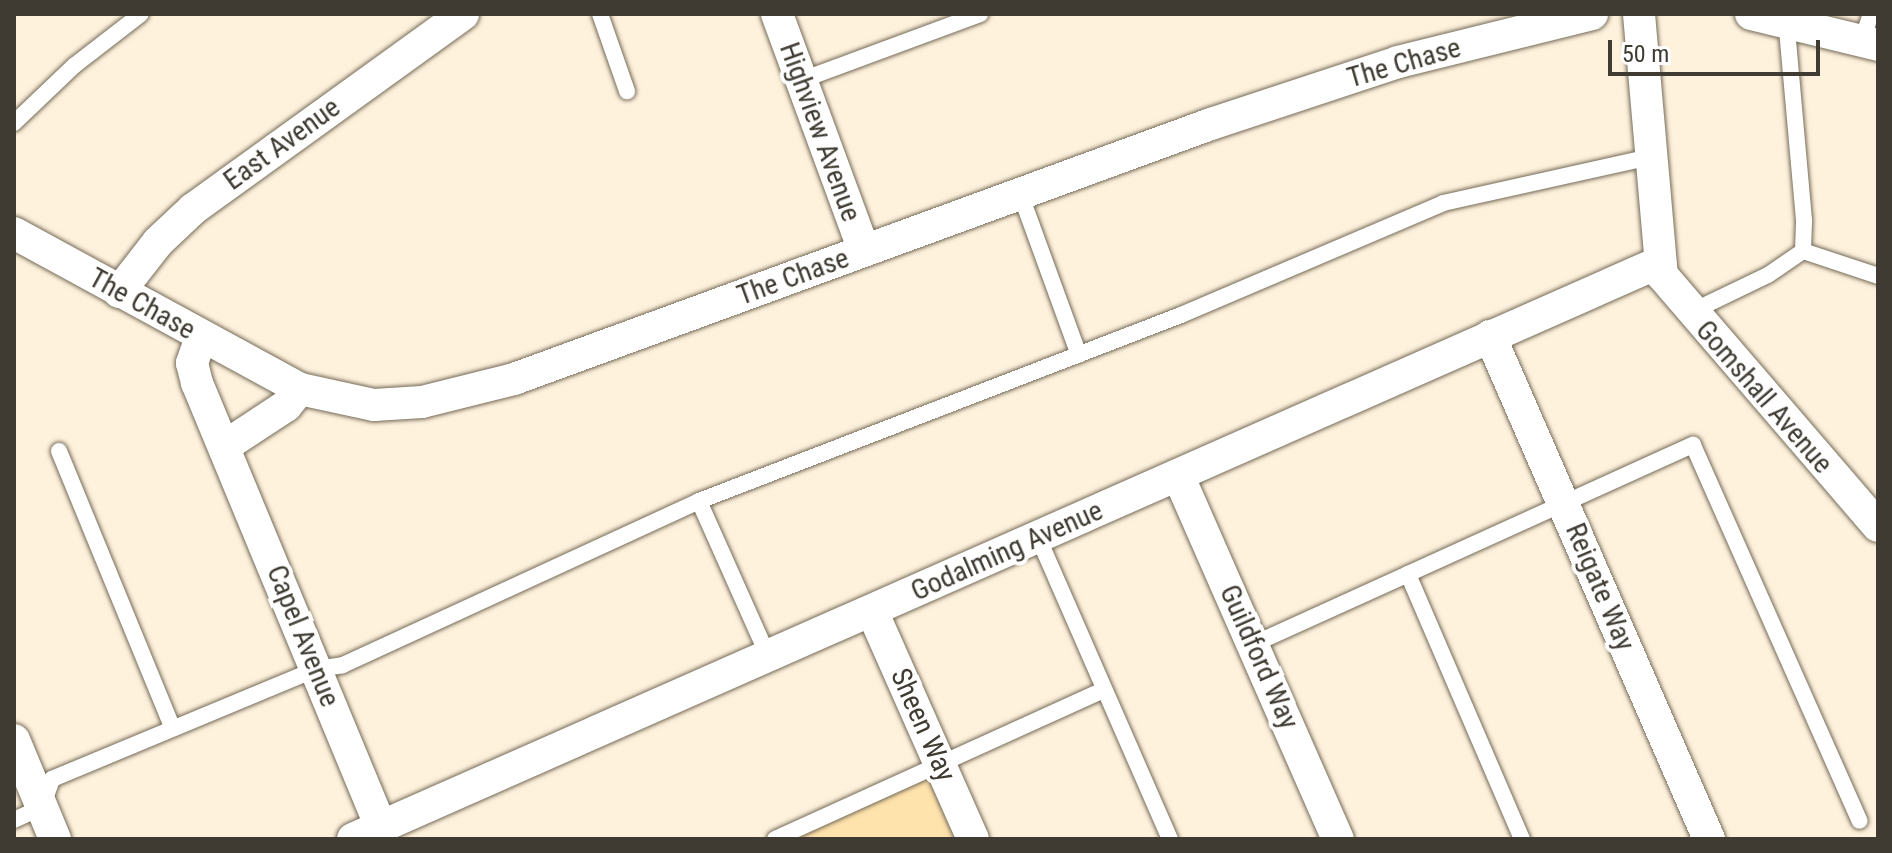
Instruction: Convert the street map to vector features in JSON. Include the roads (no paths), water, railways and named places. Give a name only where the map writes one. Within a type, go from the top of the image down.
[{"type":"street","name":"East Avenue","points":[[119,292],[151,250],[193,209],[463,14]]},
{"type":"street","name":"Highview Avenue","points":[[777,14],[864,251]]},
{"type":"street","name":"The Chase","points":[[14,233],[300,389],[374,405],[451,397],[526,374],[1211,124],[1398,62],[1592,14]]},
{"type":"street","points":[[1639,14],[1660,262]]},
{"type":"street","points":[[1751,14],[1871,33]]},
{"type":"street","name":"Gomshall Avenue","points":[[1660,262],[1667,284],[1878,526]]},
{"type":"street","name":"Godalming Avenue","points":[[367,833],[1660,262]]},
{"type":"street","name":"Reigate Way","points":[[1490,336],[1709,839]]},
{"type":"street","name":"Capel Avenue","points":[[201,337],[193,370],[316,669],[367,833]]},
{"type":"street","points":[[225,446],[286,406],[300,389]]},
{"type":"street","name":"Guildford Way","points":[[1178,475],[1338,839]]},
{"type":"street","name":"Sheen Way","points":[[872,611],[973,839]]},
{"type":"street","points":[[14,740],[28,814],[55,839]]},
{"type":"lane","points":[[14,123],[75,65],[141,14]]},
{"type":"lane","points":[[600,14],[627,91]]},
{"type":"lane","points":[[802,80],[980,14]]},
{"type":"lane","points":[[1786,20],[1804,220],[1803,251]]},
{"type":"lane","points":[[28,814],[52,779],[316,669],[343,665],[699,501],[1079,355],[1443,203],[1651,157]]},
{"type":"lane","points":[[1020,193],[1079,355]]},
{"type":"lane","points":[[1803,251],[1878,276]]},
{"type":"lane","points":[[1691,312],[1768,275],[1803,251]]},
{"type":"lane","points":[[1254,644],[1693,445],[1860,821]]},
{"type":"lane","points":[[59,451],[172,727]]},
{"type":"lane","points":[[699,501],[768,656]]},
{"type":"lane","points":[[1038,537],[1170,839]]},
{"type":"lane","points":[[1408,574],[1522,839]]},
{"type":"lane","points":[[775,839],[1104,690]]}]
